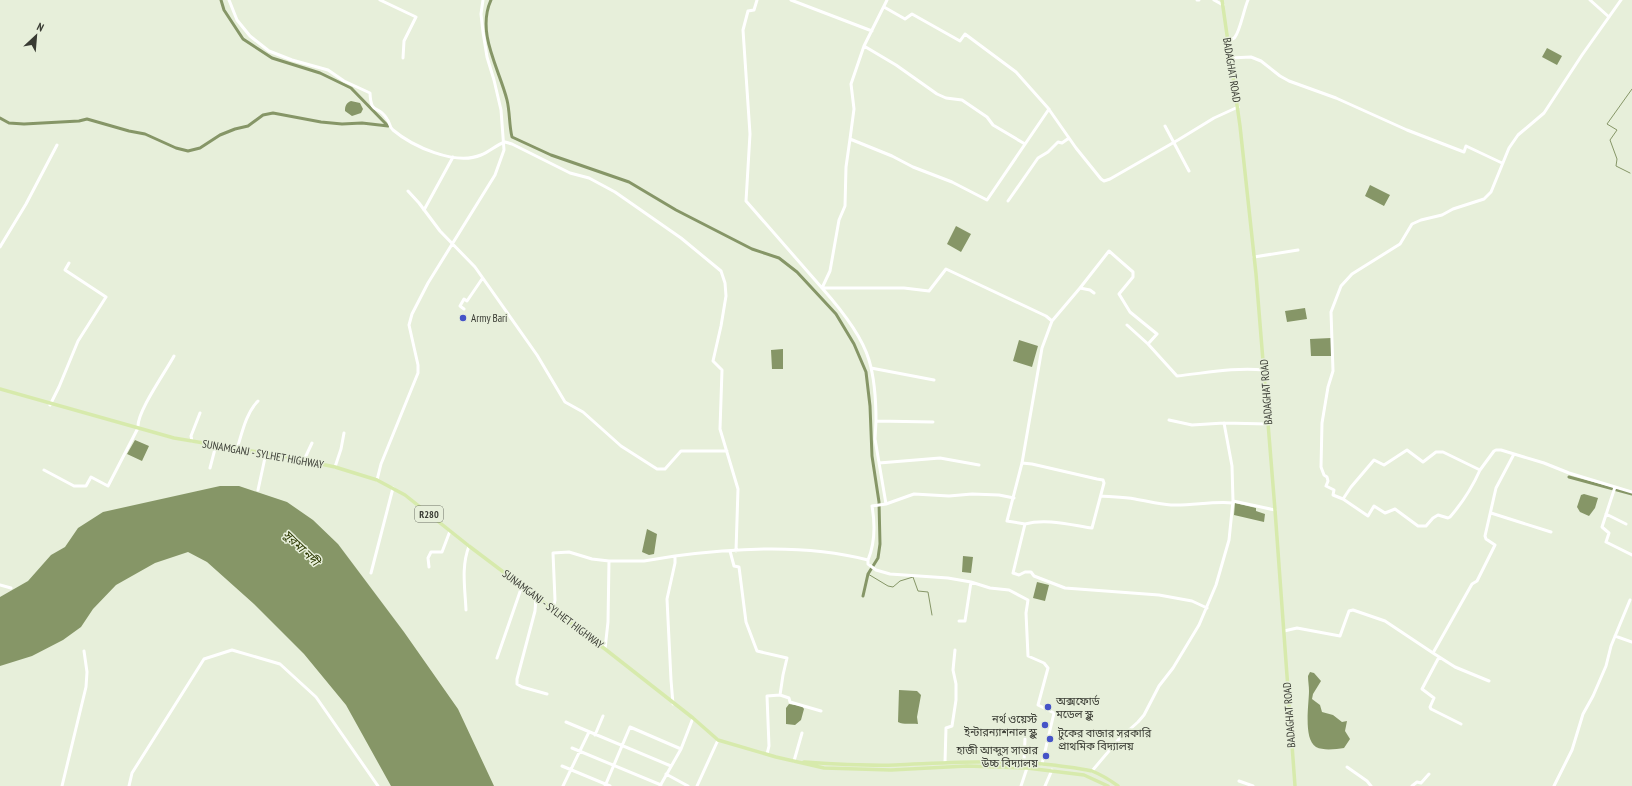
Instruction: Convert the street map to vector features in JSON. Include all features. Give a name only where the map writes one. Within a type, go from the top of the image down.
[{"type":"main road","name":"BADAGHAT ROAD","points":[[1222,0],[1227,42],[1238,107],[1254,258],[1275,510],[1294,786]]},
{"type":"main road","name":"SUNAMGANJ - SYLHET HIGHWAY","points":[[0,390],[50,405],[192,441],[304,460],[335,467],[377,480],[405,495],[469,546],[605,649],[673,704],[693,718],[718,740],[824,768],[891,770],[967,766],[1027,768],[1084,775],[1108,786]]},
{"type":"main road","points":[[794,761],[894,765],[945,762],[1024,762],[1092,772],[1104,776],[1118,786]]},
{"type":"street","points":[[229,0],[237,20],[250,36],[263,47],[292,60],[328,70],[344,81],[370,93],[372,108],[382,112],[388,119],[392,129],[425,150],[453,157],[470,158],[480,156],[505,142],[512,144],[570,173],[589,178],[615,192],[681,238],[721,271],[725,283],[726,296],[713,361],[722,370],[720,429],[738,489],[736,551]]},
{"type":"street","points":[[380,0],[416,17],[404,41],[403,58]]},
{"type":"street","points":[[377,480],[381,464],[418,373],[418,365],[409,325],[412,314],[428,283],[495,175],[504,150],[505,142],[501,110],[487,57],[484,38],[481,14],[483,0]]},
{"type":"street","points":[[757,0],[754,10],[748,11],[743,30],[750,134],[746,201],[842,310],[869,358],[875,392],[875,439],[885,504]]},
{"type":"street","points":[[791,0],[872,31]]},
{"type":"street","points":[[822,288],[830,271],[839,220],[845,206],[846,167],[854,109],[850,84],[864,46],[887,0]]},
{"type":"street","points":[[1214,0],[1223,5]]},
{"type":"street","points":[[1227,42],[1235,38],[1237,34],[1248,0]]},
{"type":"street","points":[[1590,0],[1609,17]]},
{"type":"street","points":[[1621,0],[1544,113],[1518,135],[1509,148],[1491,192],[1484,199],[1454,209],[1442,215],[1421,220],[1412,224],[1400,244],[1352,274],[1341,286],[1331,312],[1333,371],[1328,386],[1322,423],[1321,467],[1324,475],[1328,477],[1326,486],[1334,490],[1333,495],[1343,499],[1368,516],[1374,506],[1386,513],[1395,509],[1418,526],[1426,526],[1438,515],[1448,518],[1450,517],[1472,489],[1480,470],[1496,450],[1514,454],[1569,473],[1632,492]]},
{"type":"street","points":[[884,7],[905,19],[912,14],[960,41],[966,34],[1016,72],[1049,109],[1069,138],[1104,181],[1110,179],[1214,118],[1238,107]]},
{"type":"street","points":[[864,46],[896,65],[937,94],[946,98],[962,100],[987,117],[993,125],[1025,144]]},
{"type":"street","points":[[1230,58],[1251,57],[1261,61],[1289,81],[1336,98],[1407,130],[1451,147],[1464,152],[1466,146],[1502,163]]},
{"type":"street","points":[[850,139],[892,156],[913,167],[952,182],[987,200],[1049,109]]},
{"type":"street","points":[[1165,126],[1189,171]]},
{"type":"street","points":[[1008,201],[1038,158],[1048,152],[1058,142],[1062,143],[1069,138]]},
{"type":"street","points":[[0,247],[26,204],[57,145]]},
{"type":"street","points":[[424,210],[453,157]]},
{"type":"street","points":[[408,191],[440,232],[475,267],[537,355],[565,402],[583,412],[621,446],[656,469],[665,469],[681,451],[727,451]]},
{"type":"street","points":[[1254,258],[1298,250]]},
{"type":"street","points":[[1022,463],[1103,480],[1104,483],[1092,528],[1049,522],[1036,521],[1025,524],[1007,521],[1022,463],[1042,348],[1052,321],[1109,251],[1133,272],[1133,277],[1119,294],[1130,312],[1158,334],[1148,344]]},
{"type":"street","points":[[50,405],[78,341],[106,297],[65,270],[69,263]]},
{"type":"street","points":[[822,288],[896,288],[929,291],[946,269],[1046,316],[1052,321]]},
{"type":"street","points":[[464,309],[460,306],[464,299],[467,301],[482,279]]},
{"type":"street","points":[[1080,288],[1090,290],[1094,293]]},
{"type":"street","points":[[1127,325],[1148,344],[1177,376],[1250,368],[1264,370]]},
{"type":"street","points":[[44,470],[74,486],[86,486],[90,477],[108,486],[138,428],[138,419],[144,407],[174,356]]},
{"type":"street","points":[[870,368],[934,380]]},
{"type":"street","points":[[237,449],[247,419],[253,406],[258,401]]},
{"type":"street","points":[[192,441],[191,436],[200,413]]},
{"type":"street","points":[[1169,420],[1192,425],[1224,423],[1268,424]]},
{"type":"street","points":[[876,421],[933,422]]},
{"type":"street","points":[[1092,772],[1119,739],[1144,715],[1159,686],[1179,659],[1199,625],[1216,585],[1230,540],[1233,502],[1232,466],[1226,441],[1224,423]]},
{"type":"street","points":[[335,467],[344,433]]},
{"type":"street","points":[[304,460],[312,443]]},
{"type":"street","points":[[210,468],[216,445]]},
{"type":"street","points":[[1343,499],[1351,487],[1374,460],[1384,464],[1407,450],[1423,462],[1436,452],[1443,452],[1480,470]]},
{"type":"street","points":[[258,490],[266,453]]},
{"type":"street","points":[[1433,653],[1472,584],[1477,582],[1495,545],[1486,539],[1485,536],[1496,488],[1514,454]]},
{"type":"street","points":[[879,463],[940,458],[979,465]]},
{"type":"street","points":[[1615,487],[1602,527],[1609,533],[1606,542],[1632,555]]},
{"type":"street","points":[[371,573],[393,488]]},
{"type":"street","points":[[1014,498],[999,495],[972,494],[949,496],[914,494],[885,504],[873,506],[873,546],[868,564],[876,570],[890,574],[948,578],[971,582],[990,588],[1009,590],[1028,600],[1026,613],[1028,656],[1044,663],[1048,668],[1038,705],[1054,713],[1042,764]]},
{"type":"street","points":[[1101,496],[1134,498],[1143,501],[1170,505],[1233,502],[1275,510]]},
{"type":"street","points":[[1491,513],[1551,532]]},
{"type":"street","points":[[1606,514],[1626,524]]},
{"type":"street","points":[[1025,524],[1013,573],[1019,575],[1025,572],[1031,572],[1034,576],[1065,588],[1159,595],[1192,601],[1207,608]]},
{"type":"street","points":[[429,567],[428,558],[430,552],[442,552],[450,531]]},
{"type":"street","points":[[466,610],[464,573],[466,554],[469,546]]},
{"type":"street","points":[[553,610],[555,600],[554,553],[569,552],[592,559],[609,561],[644,561],[676,556],[730,551],[776,550],[823,552],[868,560]]},
{"type":"street","points":[[730,551],[734,566],[740,567],[746,622],[757,651],[787,658],[780,695]]},
{"type":"street","points":[[673,704],[667,599],[676,556]]},
{"type":"street","points":[[605,649],[608,628],[609,561]]},
{"type":"street","points":[[959,620],[965,621],[971,582]]},
{"type":"street","points":[[0,585],[11,588]]},
{"type":"street","points":[[497,658],[522,586]]},
{"type":"street","points":[[536,597],[535,611],[517,684],[522,687],[546,694]]},
{"type":"street","points":[[1554,786],[1572,750],[1583,714],[1594,696],[1606,666],[1611,646],[1630,600]]},
{"type":"street","points":[[1284,631],[1297,628],[1340,636],[1349,611],[1353,610],[1385,620],[1455,667],[1489,681]]},
{"type":"street","points":[[1615,636],[1632,642]]},
{"type":"street","points":[[129,786],[132,773],[204,659],[232,650],[280,664],[316,697],[378,786]]},
{"type":"street","points":[[945,762],[946,728],[952,726],[956,700],[956,684],[953,670],[955,650]]},
{"type":"street","points":[[62,786],[86,687],[87,672],[84,651]]},
{"type":"street","points":[[1440,657],[1422,689],[1434,698],[1430,708],[1431,709],[1462,724]]},
{"type":"street","points":[[767,754],[769,746],[767,696],[780,695],[788,698],[790,702],[821,711]]},
{"type":"street","points":[[595,735],[603,716]]},
{"type":"street","points":[[572,748],[660,785],[681,749],[693,718]]},
{"type":"street","points":[[566,722],[670,766]]},
{"type":"street","points":[[605,785],[630,728],[681,749]]},
{"type":"street","points":[[564,786],[589,732]]},
{"type":"street","points":[[794,761],[802,734]]},
{"type":"street","points":[[1024,762],[1025,739]]},
{"type":"street","points":[[697,786],[718,740]]},
{"type":"street","points":[[562,766],[610,786]]},
{"type":"street","points":[[1347,767],[1371,786]]},
{"type":"street","points":[[1022,786],[1027,768]]},
{"type":"street","points":[[1045,786],[1052,770]]},
{"type":"street","points":[[666,774],[688,786]]},
{"type":"street","points":[[1412,786],[1417,782],[1421,783],[1429,774]]},
{"type":"street","points":[[1239,781],[1253,786]]},
{"type":"water","points":[[1547,48],[1562,56],[1557,65],[1542,57]]},
{"type":"water","points":[[351,101],[360,103],[363,109],[361,113],[352,116],[345,111],[346,105]]},
{"type":"water","points":[[1370,185],[1390,195],[1384,206],[1365,196]]},
{"type":"water","points":[[956,226],[971,234],[961,252],[947,244]]},
{"type":"water","points":[[1305,308],[1307,319],[1287,322],[1285,311]]},
{"type":"water","points":[[1331,338],[1332,356],[1311,356],[1310,339]]},
{"type":"water","points":[[1019,340],[1038,346],[1032,367],[1013,361]]},
{"type":"water","points":[[783,349],[783,369],[772,369],[771,350]]},
{"type":"water","points":[[135,440],[149,446],[142,461],[127,454]]},
{"type":"water","name":"সুরমা নদী","points":[[220,486],[239,486],[287,502],[313,520],[338,544],[404,632],[458,709],[494,786],[391,786],[346,705],[304,654],[254,604],[207,562],[188,552],[155,563],[116,585],[93,609],[81,627],[63,640],[32,656],[0,666],[0,597],[28,581],[51,555],[65,547],[78,528],[103,512]]},
{"type":"water","points":[[1584,494],[1598,498],[1595,508],[1589,516],[1580,512],[1577,507],[1581,495]]},
{"type":"water","points":[[1235,503],[1256,508],[1256,511],[1265,514],[1264,522],[1234,515]]},
{"type":"water","points":[[647,529],[657,534],[654,554],[649,555],[642,552]]},
{"type":"water","points":[[963,556],[973,557],[971,573],[962,572]]},
{"type":"water","points":[[1037,582],[1049,585],[1045,601],[1033,598]]},
{"type":"water","points":[[1310,672],[1314,673],[1321,681],[1313,694],[1312,699],[1320,705],[1322,712],[1333,715],[1342,722],[1347,721],[1345,731],[1350,739],[1344,748],[1323,749],[1316,747],[1309,737],[1308,676]]},
{"type":"water","points":[[899,690],[917,691],[921,695],[917,717],[918,724],[905,724],[898,722]]},
{"type":"water","points":[[789,704],[802,706],[804,709],[801,720],[795,725],[786,724],[786,708]]},
{"type":"waterway","points":[[0,118],[9,123],[24,124],[79,121],[87,119],[145,134],[176,148],[188,151],[200,148],[220,135],[248,126],[263,115],[273,113],[321,122],[342,124],[362,123],[388,126],[351,88],[320,73],[272,58],[243,39],[224,10],[221,0]]},
{"type":"waterway","points":[[491,0],[487,12],[487,38],[507,100],[512,137],[551,155],[629,182],[676,210],[752,249],[779,258],[797,272],[836,314],[854,344],[866,372],[870,406],[872,456],[879,502],[880,544],[878,558],[868,574],[863,596]]},
{"type":"waterway","points":[[1630,173],[1616,166],[1617,159],[1610,140],[1617,130],[1607,124],[1632,89]]},
{"type":"waterway","points":[[1569,477],[1632,494]]},
{"type":"waterway","points":[[868,574],[888,586],[893,587],[900,581],[913,577],[918,591],[928,592],[932,615]]},
{"type":"place","name":"Army Bari","points":[[463,318]]},
{"type":"place","name":"অক্সফোর্ড মডেল স্কুল","points":[[1048,707]]},
{"type":"place","name":"নর্থ ওয়েস্ট ইন্টারন্যাশনাল স্কুল","points":[[1045,725]]},
{"type":"place","name":"টুকের বাজার সরকারি প্রাথমিক বিদ্যালয়","points":[[1050,739]]},
{"type":"place","name":"হাজী আব্দুস সাত্তার উচ্চ বিদ্যালয়","points":[[1046,756]]}]
